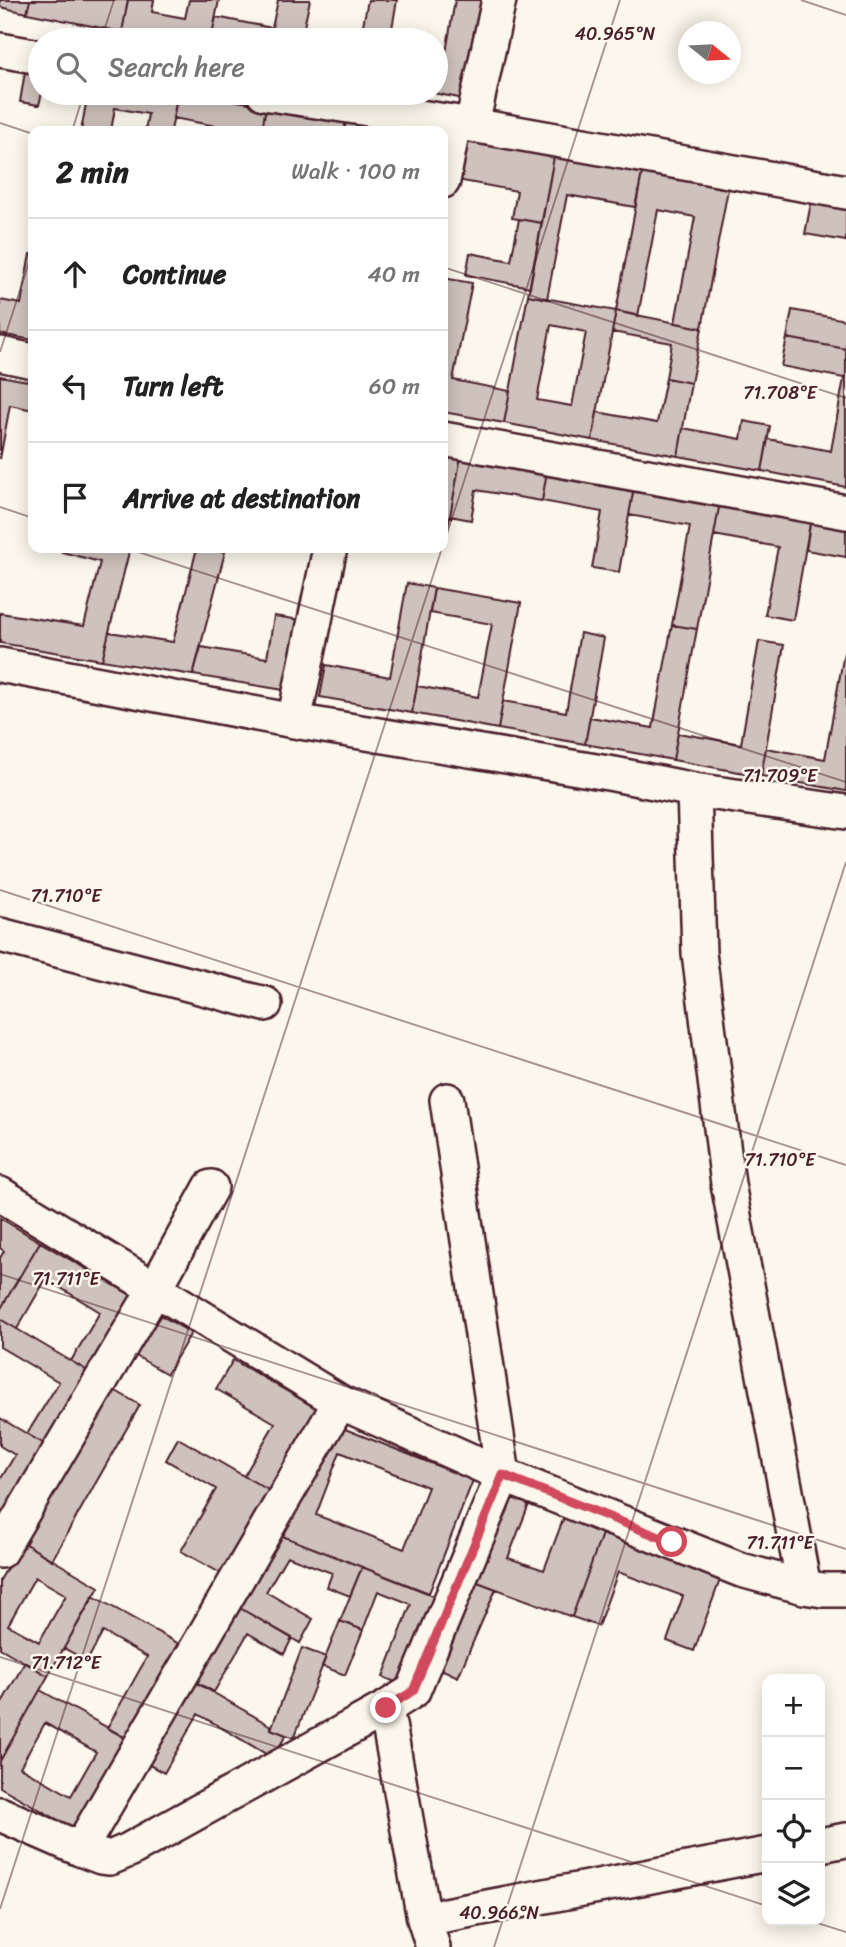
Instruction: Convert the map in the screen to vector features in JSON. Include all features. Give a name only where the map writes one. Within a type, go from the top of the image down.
[{"type":"street","points":[[448,167],[499,0]]},
{"type":"street","points":[[0,50],[28,55]]},
{"type":"street","points":[[341,105],[846,192]]},
{"type":"street","points":[[0,354],[28,359]]},
{"type":"street","points":[[448,440],[846,512]]},
{"type":"street","points":[[294,721],[329,553]]},
{"type":"street","points":[[0,665],[294,721],[614,774],[694,790],[846,812]]},
{"type":"street","points":[[694,790],[699,953],[728,1184],[804,1587]]},
{"type":"street","points":[[0,935],[265,1004]]},
{"type":"street","points":[[0,1814],[79,1849],[110,1858],[129,1850],[413,1691],[503,1475],[447,1100]]},
{"type":"street","points":[[0,1551],[155,1289],[211,1187]]},
{"type":"street","points":[[0,1195],[340,1402],[503,1475],[741,1570],[804,1587],[846,1590]]},
{"type":"street","points":[[79,1849],[340,1402]]},
{"type":"street","points":[[386,1708],[428,1933],[762,1855]]},
{"type":"street","points":[[825,1844],[846,1840]]},
{"type":"building","points":[[0,0],[30,0],[27,13],[0,7]]},
{"type":"building","points":[[30,0],[128,0],[123,28],[102,28],[27,13]]},
{"type":"building","points":[[128,0],[154,0],[152,12],[185,18],[189,0],[219,0],[213,28],[123,28]]},
{"type":"building","points":[[278,0],[310,0],[304,28],[272,28]]},
{"type":"building","points":[[368,0],[397,0],[392,28],[362,28]]},
{"type":"building","points":[[455,0],[489,0],[470,100],[448,96],[448,41]]},
{"type":"building","points":[[216,17],[272,28],[214,28]]},
{"type":"building","points":[[25,72],[28,73],[28,103],[20,102]]},
{"type":"building","points":[[86,105],[176,105],[172,126],[146,126],[148,114],[115,108],[112,126],[82,126]]},
{"type":"building","points":[[176,105],[266,106],[263,126],[216,126],[173,118]]},
{"type":"building","points":[[266,106],[346,121],[345,126],[263,126]]},
{"type":"building","points":[[346,121],[375,126],[345,126]]},
{"type":"building","points":[[464,140],[554,157],[542,223],[512,218],[517,191],[457,180]]},
{"type":"building","points":[[554,157],[642,173],[635,207],[567,195],[547,299],[528,295]]},
{"type":"building","points":[[642,173],[728,189],[702,328],[675,323],[695,217],[658,210],[638,316],[616,311]]},
{"type":"building","points":[[811,203],[846,209],[846,241],[805,234]]},
{"type":"building","points":[[519,219],[542,223],[530,287],[466,275],[470,253],[511,261]]},
{"type":"building","points":[[28,265],[28,339],[0,334],[0,300],[21,304]]},
{"type":"building","points":[[448,279],[472,283],[453,380],[510,391],[504,423],[448,413]]},
{"type":"building","points":[[528,295],[616,311],[592,440],[504,423]],"holes":[[[551,325],[586,332],[572,406],[537,400]]]},
{"type":"building","points":[[792,310],[846,320],[846,349],[787,338]]},
{"type":"building","points":[[616,311],[702,328],[691,383],[666,378],[672,343],[612,332]]},
{"type":"building","points":[[787,338],[846,349],[846,487],[762,471],[768,439],[831,451],[844,378],[781,366]]},
{"type":"building","points":[[0,376],[28,381],[28,409],[10,405],[0,459]]},
{"type":"building","points":[[666,378],[691,383],[678,456],[592,440],[597,412],[657,423]]},
{"type":"building","points":[[744,421],[770,426],[762,471],[678,456],[683,428],[741,439]]},
{"type":"building","points":[[448,454],[461,456],[448,527]]},
{"type":"building","points":[[461,456],[547,471],[542,501],[476,490],[471,520],[450,516]]},
{"type":"building","points":[[547,471],[634,487],[619,572],[592,568],[602,512],[542,501]]},
{"type":"building","points":[[634,487],[720,502],[697,629],[672,625],[690,526],[629,515]]},
{"type":"building","points":[[720,502],[811,518],[793,620],[765,615],[778,547],[714,535]]},
{"type":"building","points":[[811,518],[846,525],[846,557],[806,550]]},
{"type":"building","points":[[66,553],[129,553],[102,660],[0,643],[0,613],[84,626],[100,562]]},
{"type":"building","points":[[196,553],[225,553],[193,675],[102,660],[109,632],[173,642]]},
{"type":"building","points":[[407,583],[434,588],[412,713],[320,697],[326,665],[390,677]]},
{"type":"building","points":[[434,588],[521,603],[498,729],[412,713],[417,686],[478,697],[492,624],[430,613]]},
{"type":"building","points":[[274,616],[301,620],[290,691],[193,675],[201,647],[267,658]]},
{"type":"building","points":[[672,625],[697,629],[673,760],[585,744],[590,717],[653,728]]},
{"type":"building","points":[[580,633],[604,638],[585,744],[498,729],[503,701],[566,712]]},
{"type":"building","points":[[759,641],[784,645],[761,776],[673,760],[678,733],[741,744]]},
{"type":"building","points":[[844,653],[846,791],[761,776],[766,748],[825,759]]},
{"type":"building","points":[[0,1218],[40,1242],[0,1310],[0,1258],[4,1251],[0,1248]]},
{"type":"building","points":[[40,1242],[141,1301],[96,1376],[71,1361],[100,1312],[46,1279],[17,1329],[0,1319],[0,1310]]},
{"type":"building","points":[[160,1315],[191,1333],[167,1374],[136,1356]]},
{"type":"building","points":[[0,1319],[96,1376],[53,1449],[27,1434],[59,1382],[0,1347]]},
{"type":"building","points":[[233,1360],[318,1409],[270,1491],[244,1476],[275,1423],[216,1389]]},
{"type":"building","points":[[109,1387],[140,1405],[52,1560],[22,1542]]},
{"type":"building","points":[[0,1418],[53,1449],[10,1523],[0,1517],[0,1480],[15,1455],[0,1446]]},
{"type":"building","points":[[335,1425],[473,1480],[429,1593],[272,1532]],"holes":[[[340,1452],[428,1487],[404,1549],[316,1515]]]},
{"type":"building","points":[[178,1438],[270,1491],[222,1574],[181,1551],[216,1489],[166,1460]]},
{"type":"building","points":[[501,1494],[529,1504],[508,1558],[544,1570],[564,1517],[603,1531],[572,1617],[467,1578]]},
{"type":"building","points":[[272,1532],[362,1567],[350,1596],[327,1587],[332,1573],[287,1556],[266,1592],[313,1619],[300,1643],[231,1603]]},
{"type":"building","points":[[602,1534],[721,1577],[694,1651],[667,1641],[683,1596],[618,1572],[598,1626],[572,1617]]},
{"type":"building","points":[[22,1542],[99,1587],[48,1676],[0,1648],[0,1580]],"holes":[[[35,1577],[66,1595],[39,1642],[8,1625]]]},
{"type":"building","points":[[362,1567],[445,1600],[410,1688],[383,1677],[411,1604],[378,1591],[363,1630],[340,1621]]},
{"type":"building","points":[[467,1578],[496,1589],[458,1677],[430,1664]]},
{"type":"building","points":[[93,1596],[186,1648],[133,1742],[107,1728],[147,1657],[103,1632],[87,1661],[64,1648]]},
{"type":"building","points":[[231,1603],[292,1638],[284,1654],[248,1633],[214,1692],[188,1678]]},
{"type":"building","points":[[340,1621],[363,1630],[345,1675],[322,1666]]},
{"type":"building","points":[[302,1648],[326,1657],[294,1738],[271,1729]]},
{"type":"building","points":[[25,1662],[48,1676],[0,1761],[0,1706]]},
{"type":"building","points":[[188,1678],[271,1726],[271,1729],[286,1735],[273,1758],[198,1714],[164,1773],[140,1760]]},
{"type":"building","points":[[40,1690],[133,1742],[81,1833],[0,1787],[0,1761]],"holes":[[[45,1723],[96,1752],[71,1796],[20,1767]]]},
{"type":"route","points":[[386,1708],[413,1691],[503,1475],[672,1542]]}]
